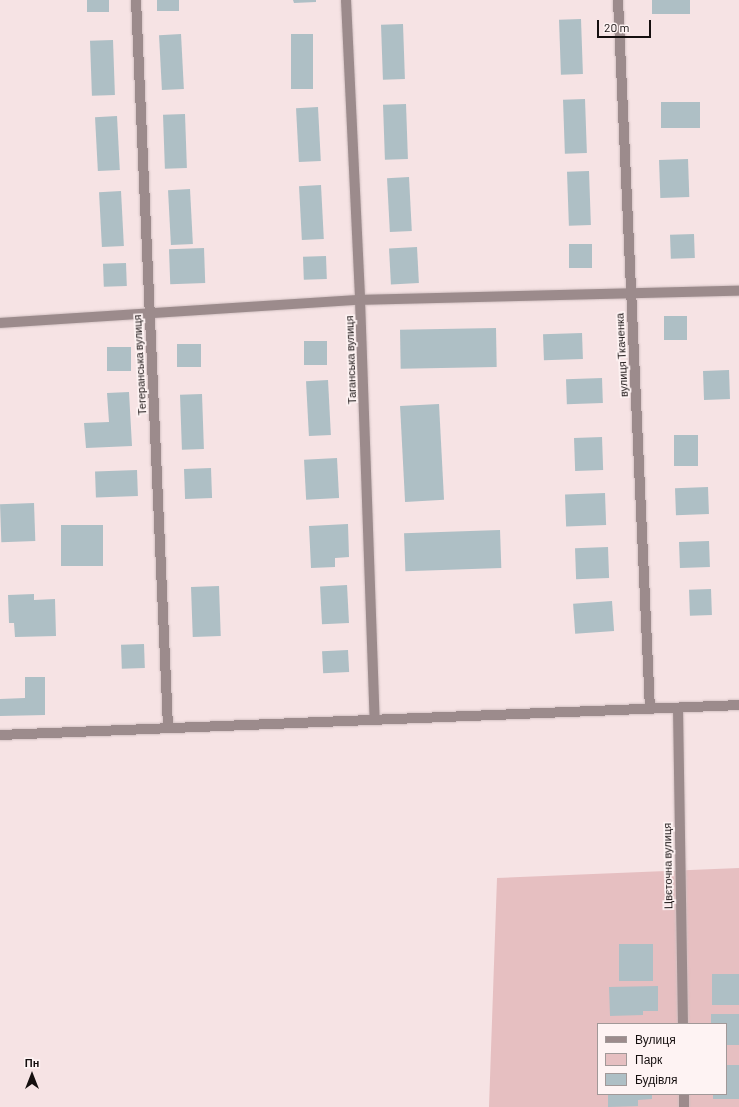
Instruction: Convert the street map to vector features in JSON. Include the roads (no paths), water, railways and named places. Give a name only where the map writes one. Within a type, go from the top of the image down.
[{"type":"street","name":"Тегеранська вулиця","points":[[136,0],[168,728]]},
{"type":"street","name":"Таганська вулиця","points":[[346,0],[360,300],[375,720]]},
{"type":"street","name":"вулиця Ткаченка","points":[[618,0],[650,709]]},
{"type":"street","points":[[0,323],[360,300],[631,295],[739,291]]},
{"type":"street","points":[[0,735],[739,705]]},
{"type":"street","name":"Цвєточна вулиця","points":[[678,708],[683,1023]]},
{"type":"street","points":[[684,1095],[684,1107]]}]
